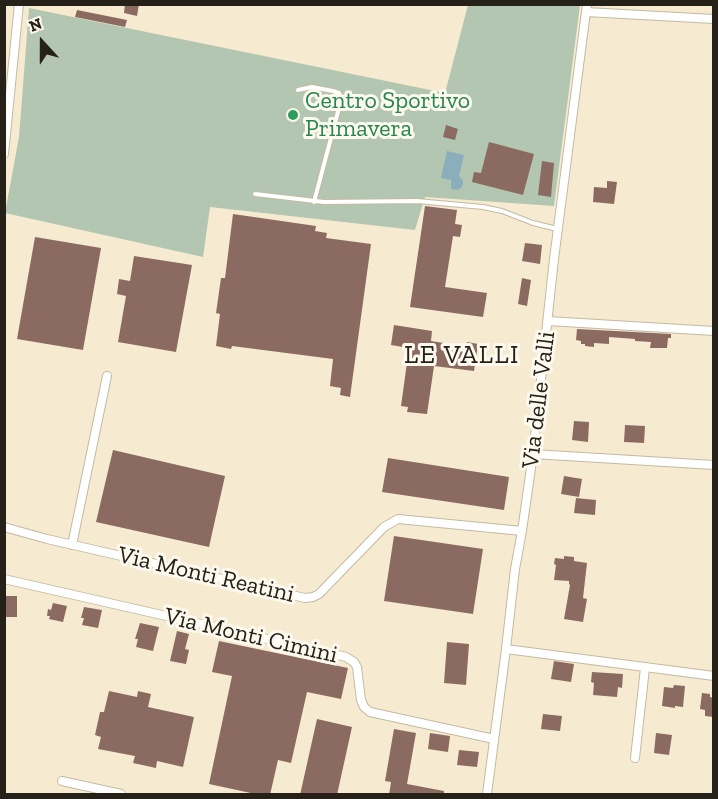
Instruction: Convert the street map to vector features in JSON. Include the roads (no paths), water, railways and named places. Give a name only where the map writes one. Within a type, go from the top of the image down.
[{"type":"street","points":[[4,154],[18,4]]},
{"type":"street","points":[[587,8],[714,19]]},
{"type":"street","name":"Via delle Valli","points":[[487,795],[515,569],[533,454],[558,229],[587,8]]},
{"type":"street","points":[[548,321],[714,331]]},
{"type":"street","points":[[72,545],[107,376]]},
{"type":"street","points":[[533,454],[714,465]]},
{"type":"street","name":"Via Monti Reatini","points":[[4,527],[72,545],[309,598],[319,594],[384,526],[398,519],[522,531]]},
{"type":"street","name":"Via Monti Cimini","points":[[4,579],[346,657],[357,667],[361,700],[370,712],[494,739]]},
{"type":"street","points":[[506,649],[714,676]]},
{"type":"street","points":[[635,758],[645,668]]},
{"type":"street","points":[[62,781],[121,795]]},
{"type":"lane","points":[[298,90],[312,87],[339,93],[341,98],[314,201]]},
{"type":"lane","points":[[255,194],[314,201],[417,201],[483,207],[558,229]]},
{"type":"water","points":[[447,151],[464,155],[459,176],[463,184],[457,190],[451,189],[451,180],[441,178]]},
{"type":"place","name":"Centro Sportivo Primavera","points":[[293,115]]},
{"type":"district","name":"LE VALLI","points":[[462,356]]}]
